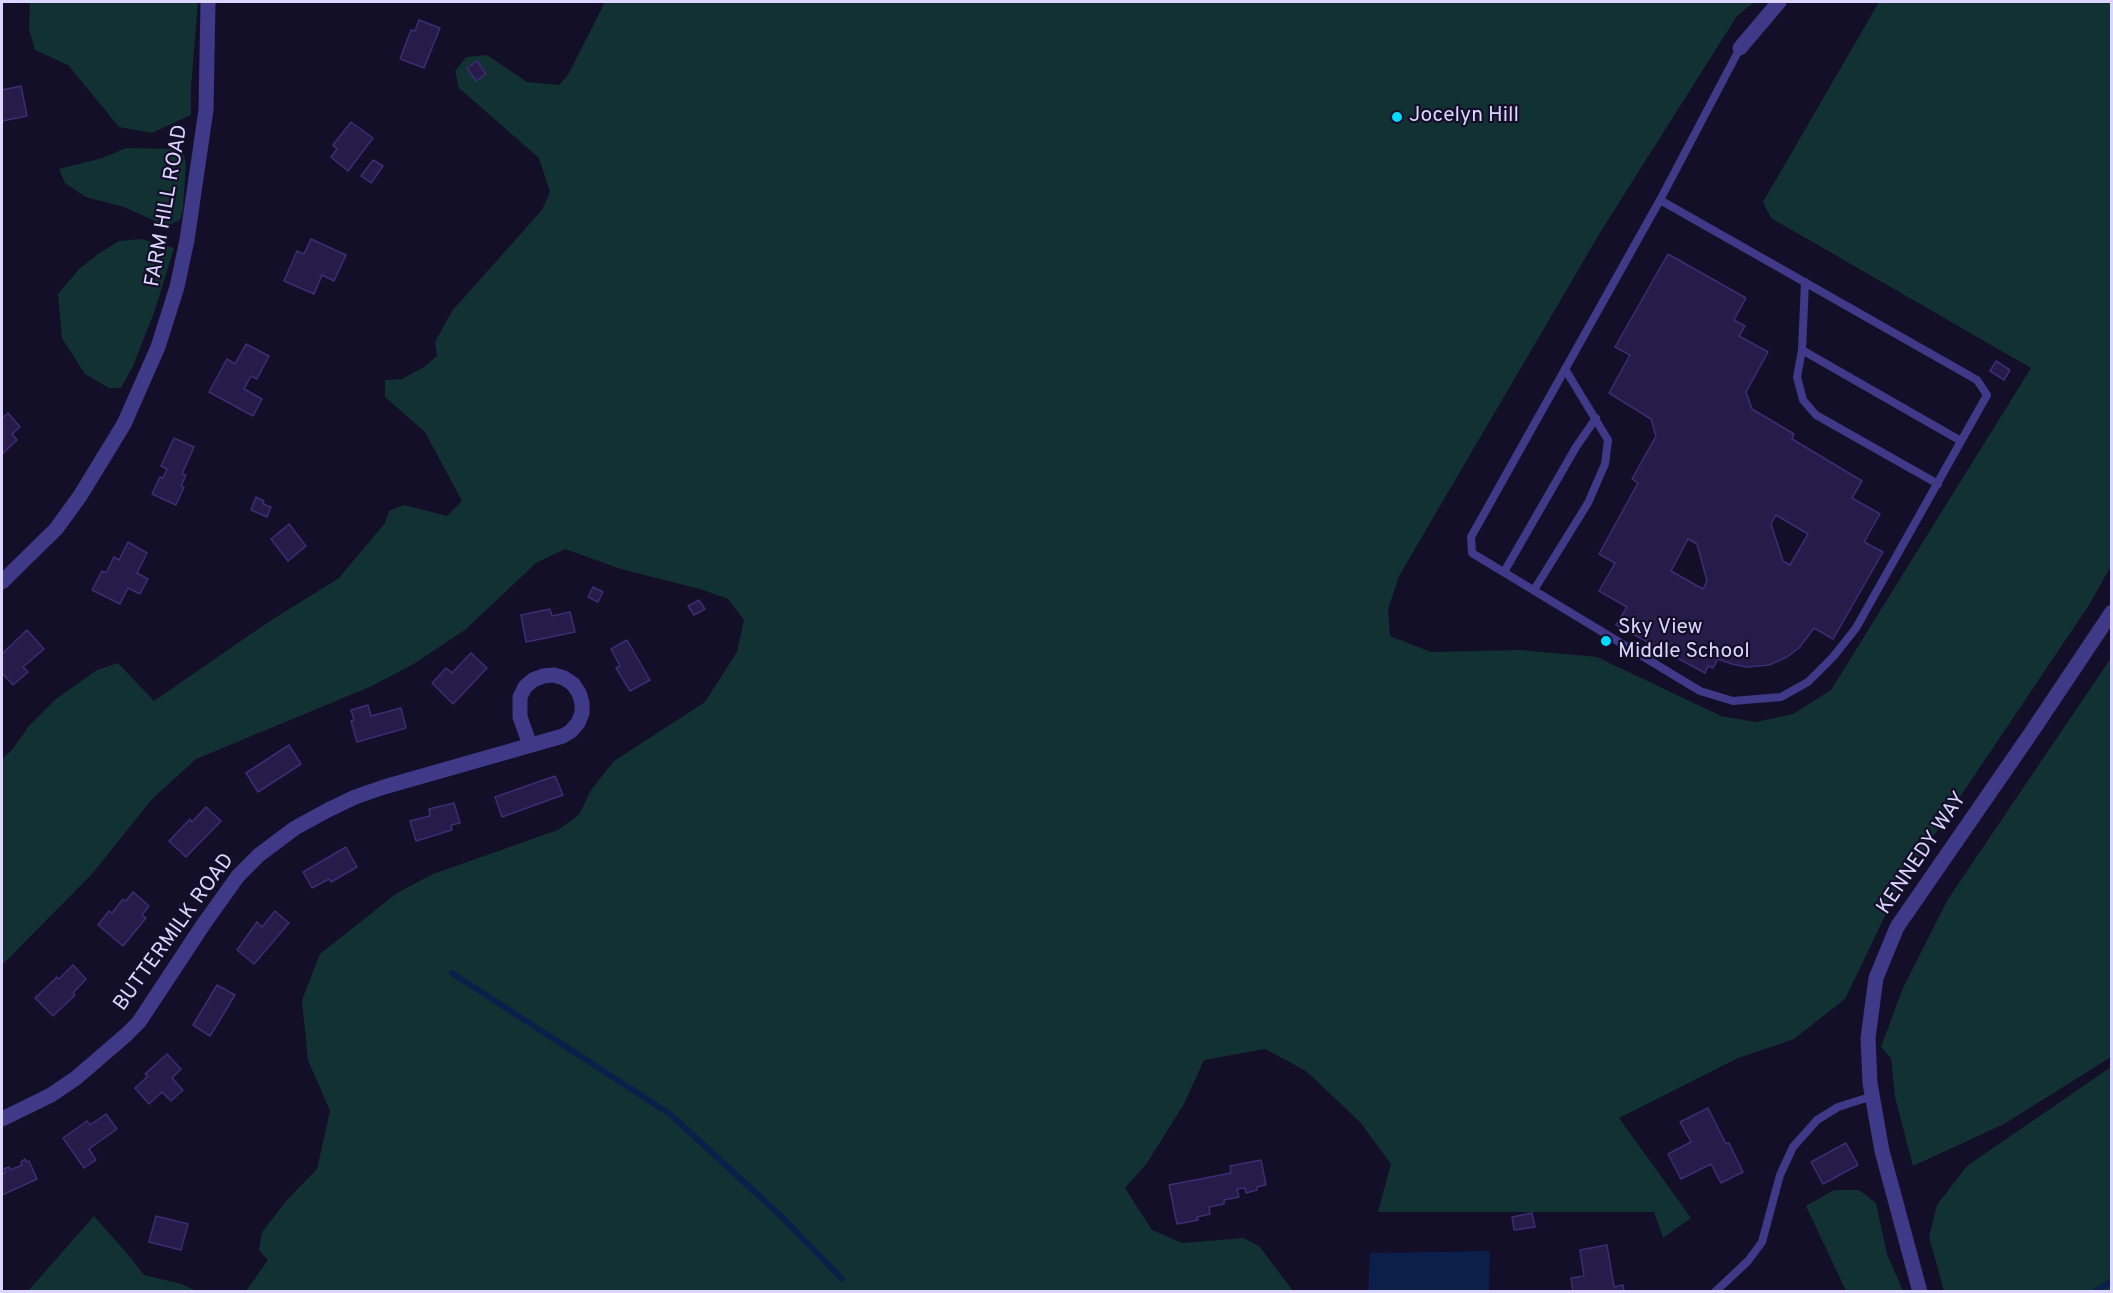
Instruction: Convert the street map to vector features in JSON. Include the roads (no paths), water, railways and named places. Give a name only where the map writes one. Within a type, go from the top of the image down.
[{"type":"street","name":"FARM HILL ROAD","points":[[2,582],[56,529],[80,496],[124,424],[158,347],[177,287],[187,240],[206,110],[208,2]]},
{"type":"street","points":[[1740,48],[1779,2]]},
{"type":"street","name":"KENNEDY WAY","points":[[1920,1292],[1882,1151],[1873,1096],[1868,1038],[1876,978],[1896,927],[2112,612]]},
{"type":"street","name":"BUTTERMILK ROAD","points":[[2,1119],[51,1095],[76,1078],[139,1022],[238,876],[259,855],[295,828],[328,810],[384,787],[530,746],[571,731],[578,723],[582,713],[582,703],[573,684],[564,678],[554,675],[533,680],[525,687],[520,697],[520,717],[530,746]]},
{"type":"lane","points":[[1660,200],[1977,380],[1987,395],[1856,628],[1833,657],[1808,682],[1781,698],[1733,701],[1700,691],[1472,553],[1471,537],[1660,200],[1740,48]]},
{"type":"lane","points":[[1805,282],[1802,350],[1797,377],[1803,400],[1816,415],[1938,484]]},
{"type":"lane","points":[[1802,350],[1961,441]]},
{"type":"lane","points":[[1534,590],[1588,502],[1605,464],[1608,440],[1565,369]]},
{"type":"lane","points":[[1504,572],[1576,447],[1596,418]]},
{"type":"lane","points":[[1714,1292],[1748,1261],[1762,1242],[1780,1175],[1793,1147],[1817,1120],[1838,1107],[1873,1096]]},
{"type":"water","points":[[1490,1251],[1489,1291],[1368,1291],[1370,1253]]},
{"type":"waterway","points":[[452,973],[670,1114],[782,1217],[842,1279]]},
{"type":"waterway","points":[[2094,1292],[2112,1281]]},
{"type":"place","name":"Jocelyn Hill","points":[[1397,117]]},
{"type":"place","name":"Sky View Middle School","points":[[1606,641]]}]
